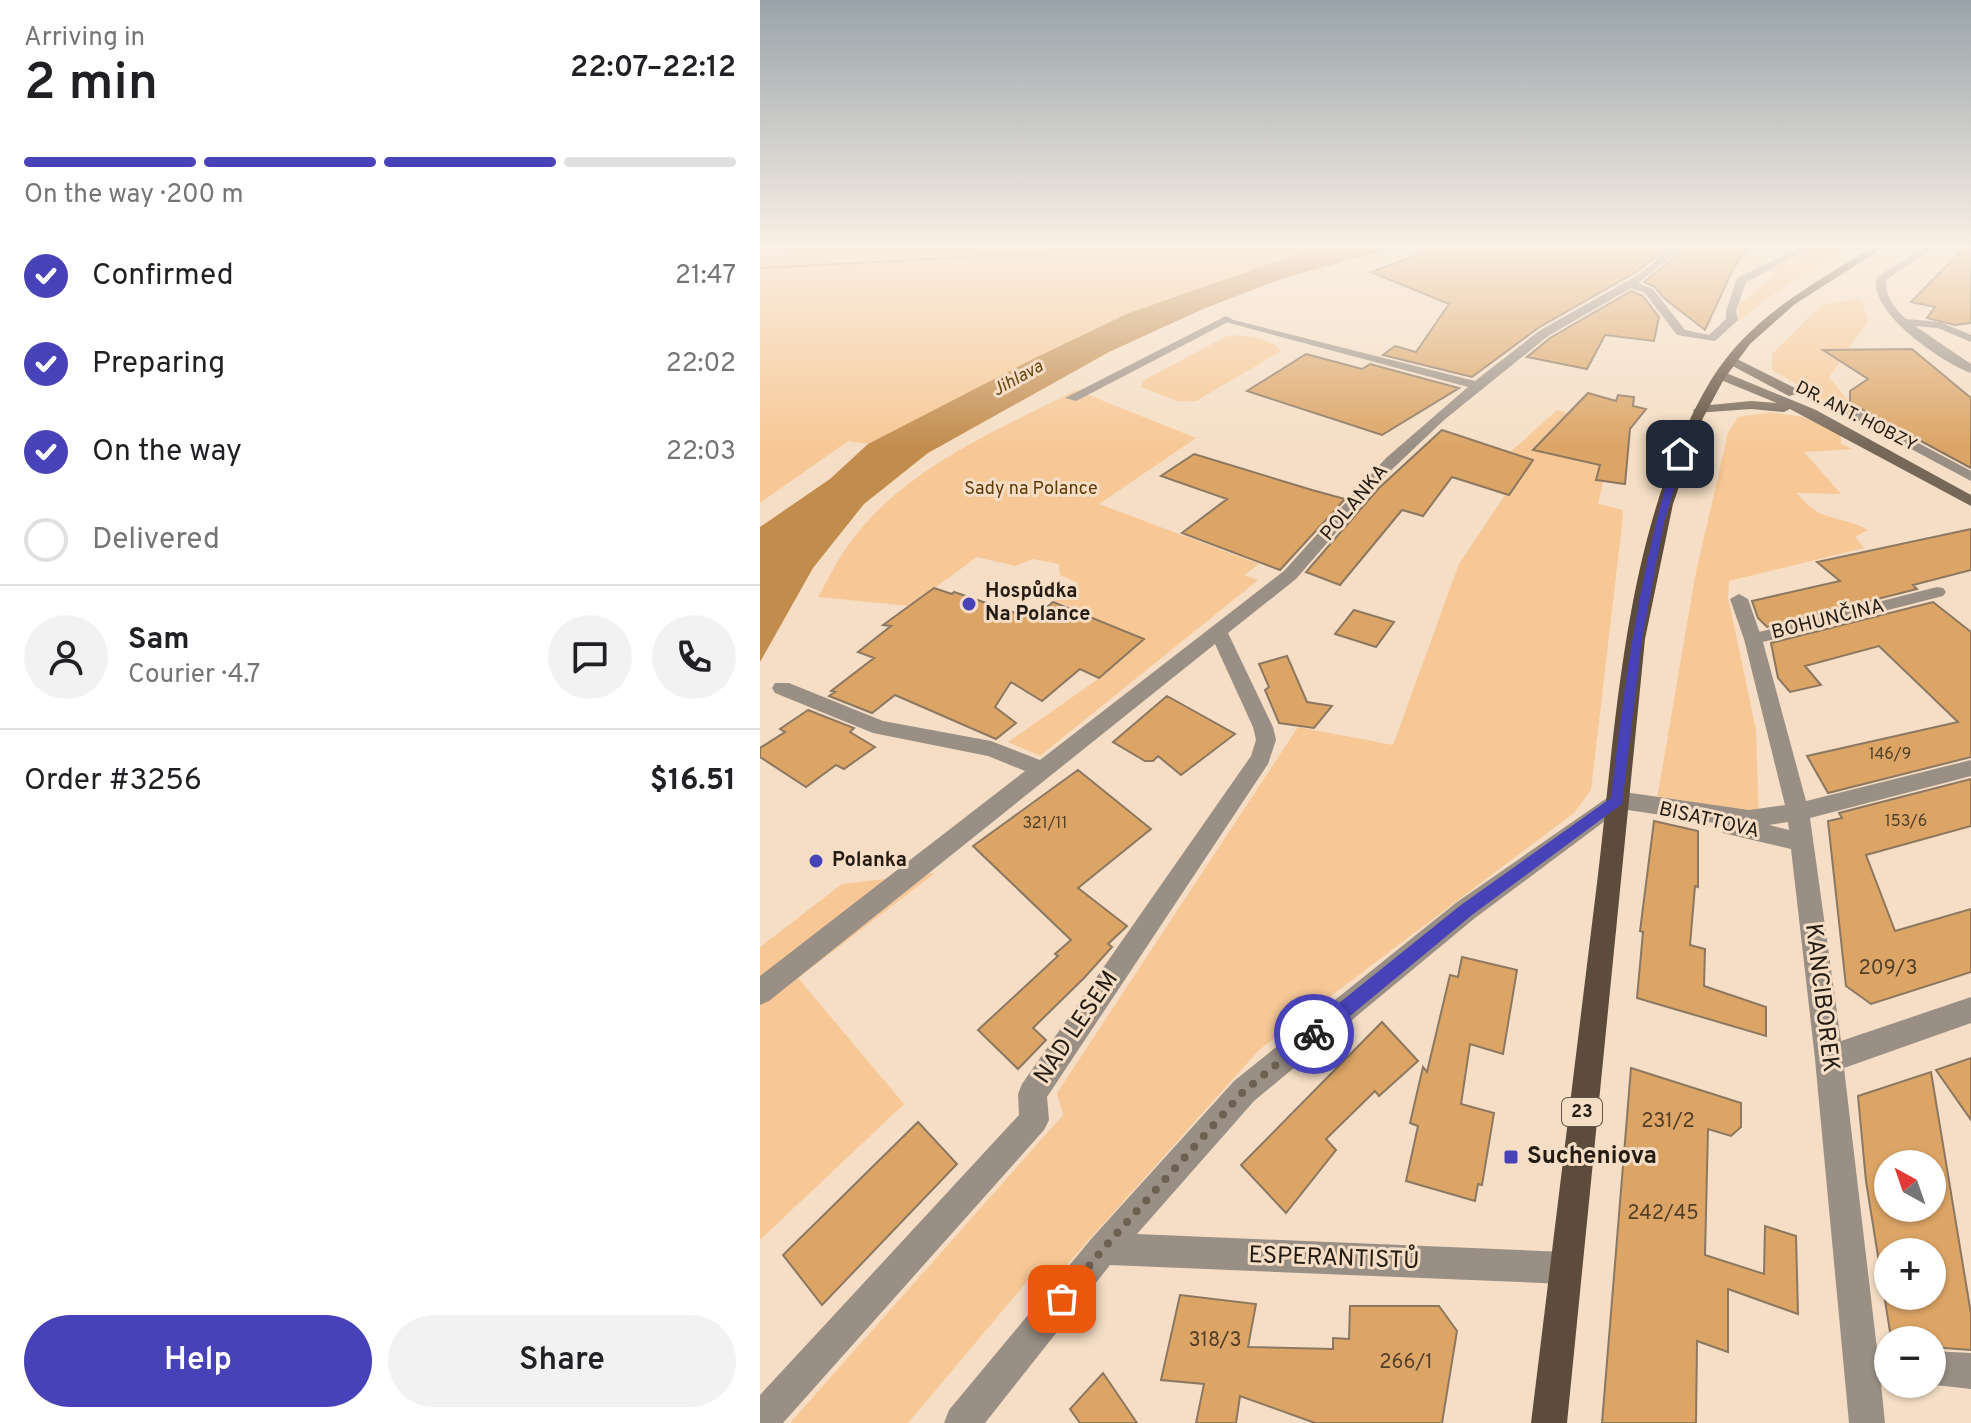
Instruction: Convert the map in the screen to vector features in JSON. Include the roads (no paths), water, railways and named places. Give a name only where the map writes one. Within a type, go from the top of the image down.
[{"type":"main road","name":"23","points":[[1549,1423],[1636,639],[1659,522],[1680,454],[1700,410],[1731,360],[1775,314]]},
{"type":"main road","points":[[1731,360],[1924,464],[1964,497]]},
{"type":"main road","name":"DR. ANT. HOBZY","points":[[1720,375],[1811,413],[1964,497]]},
{"type":"main road","points":[[1700,410],[1751,405],[1811,413]]},
{"type":"street","name":"POLANKA","points":[[760,992],[1290,575],[1315,551],[1391,461],[1541,335],[1579,314]]},
{"type":"street","points":[[1667,314],[1681,333],[1711,339],[1732,320],[1731,314]]},
{"type":"street","points":[[1894,314],[1971,369]]},
{"type":"street","points":[[1071,398],[1226,319],[1479,386]]},
{"type":"street","points":[[1903,322],[1940,325],[1971,339]]},
{"type":"street","name":"DR. ANT. HOBZY","points":[[1847,409],[1971,477]]},
{"type":"street","name":"BOHUNČINA","points":[[1798,812],[1753,639],[1937,592]]},
{"type":"street","points":[[1739,599],[1753,639]]},
{"type":"street","name":"NAD LESEM","points":[[760,1422],[1034,1120],[1032,1094],[1261,758],[1266,740],[1263,727],[1218,630]]},
{"type":"street","points":[[782,688],[880,728],[991,749],[1042,769]]},
{"type":"street","points":[[962,1423],[1103,1249],[1244,1091],[1466,910],[1617,800],[1749,819],[1798,812],[1971,768]]},
{"type":"street","name":"BISATTOVA","points":[[1617,800],[1801,842]]},
{"type":"street","name":"KANCIBOREK","points":[[1798,812],[1829,1059],[1874,1359]]},
{"type":"street","points":[[1829,1059],[1971,1010]]},
{"type":"street","name":"ESPERANTISTŮ","points":[[1103,1249],[1565,1268]]},
{"type":"street","points":[[1946,1370],[1971,1371]]},
{"type":"street","name":"KANCIBOREK","points":[[1867,1423],[1874,1373]]},
{"type":"water","name":"Jihlava","points":[[1126,314],[1191,314],[1109,352],[928,453],[864,504],[813,568],[760,662],[760,527],[830,479],[868,444]]},
{"type":"place","name":"Hospůdka Na Polance","points":[[969,604]]},
{"type":"place","name":"Polanka","points":[[816,861]]},
{"type":"place","name":"Sucheniova","points":[[1511,1157]]},
{"type":"park label","name":"Sady na Polance","points":[[1031,489]]}]
